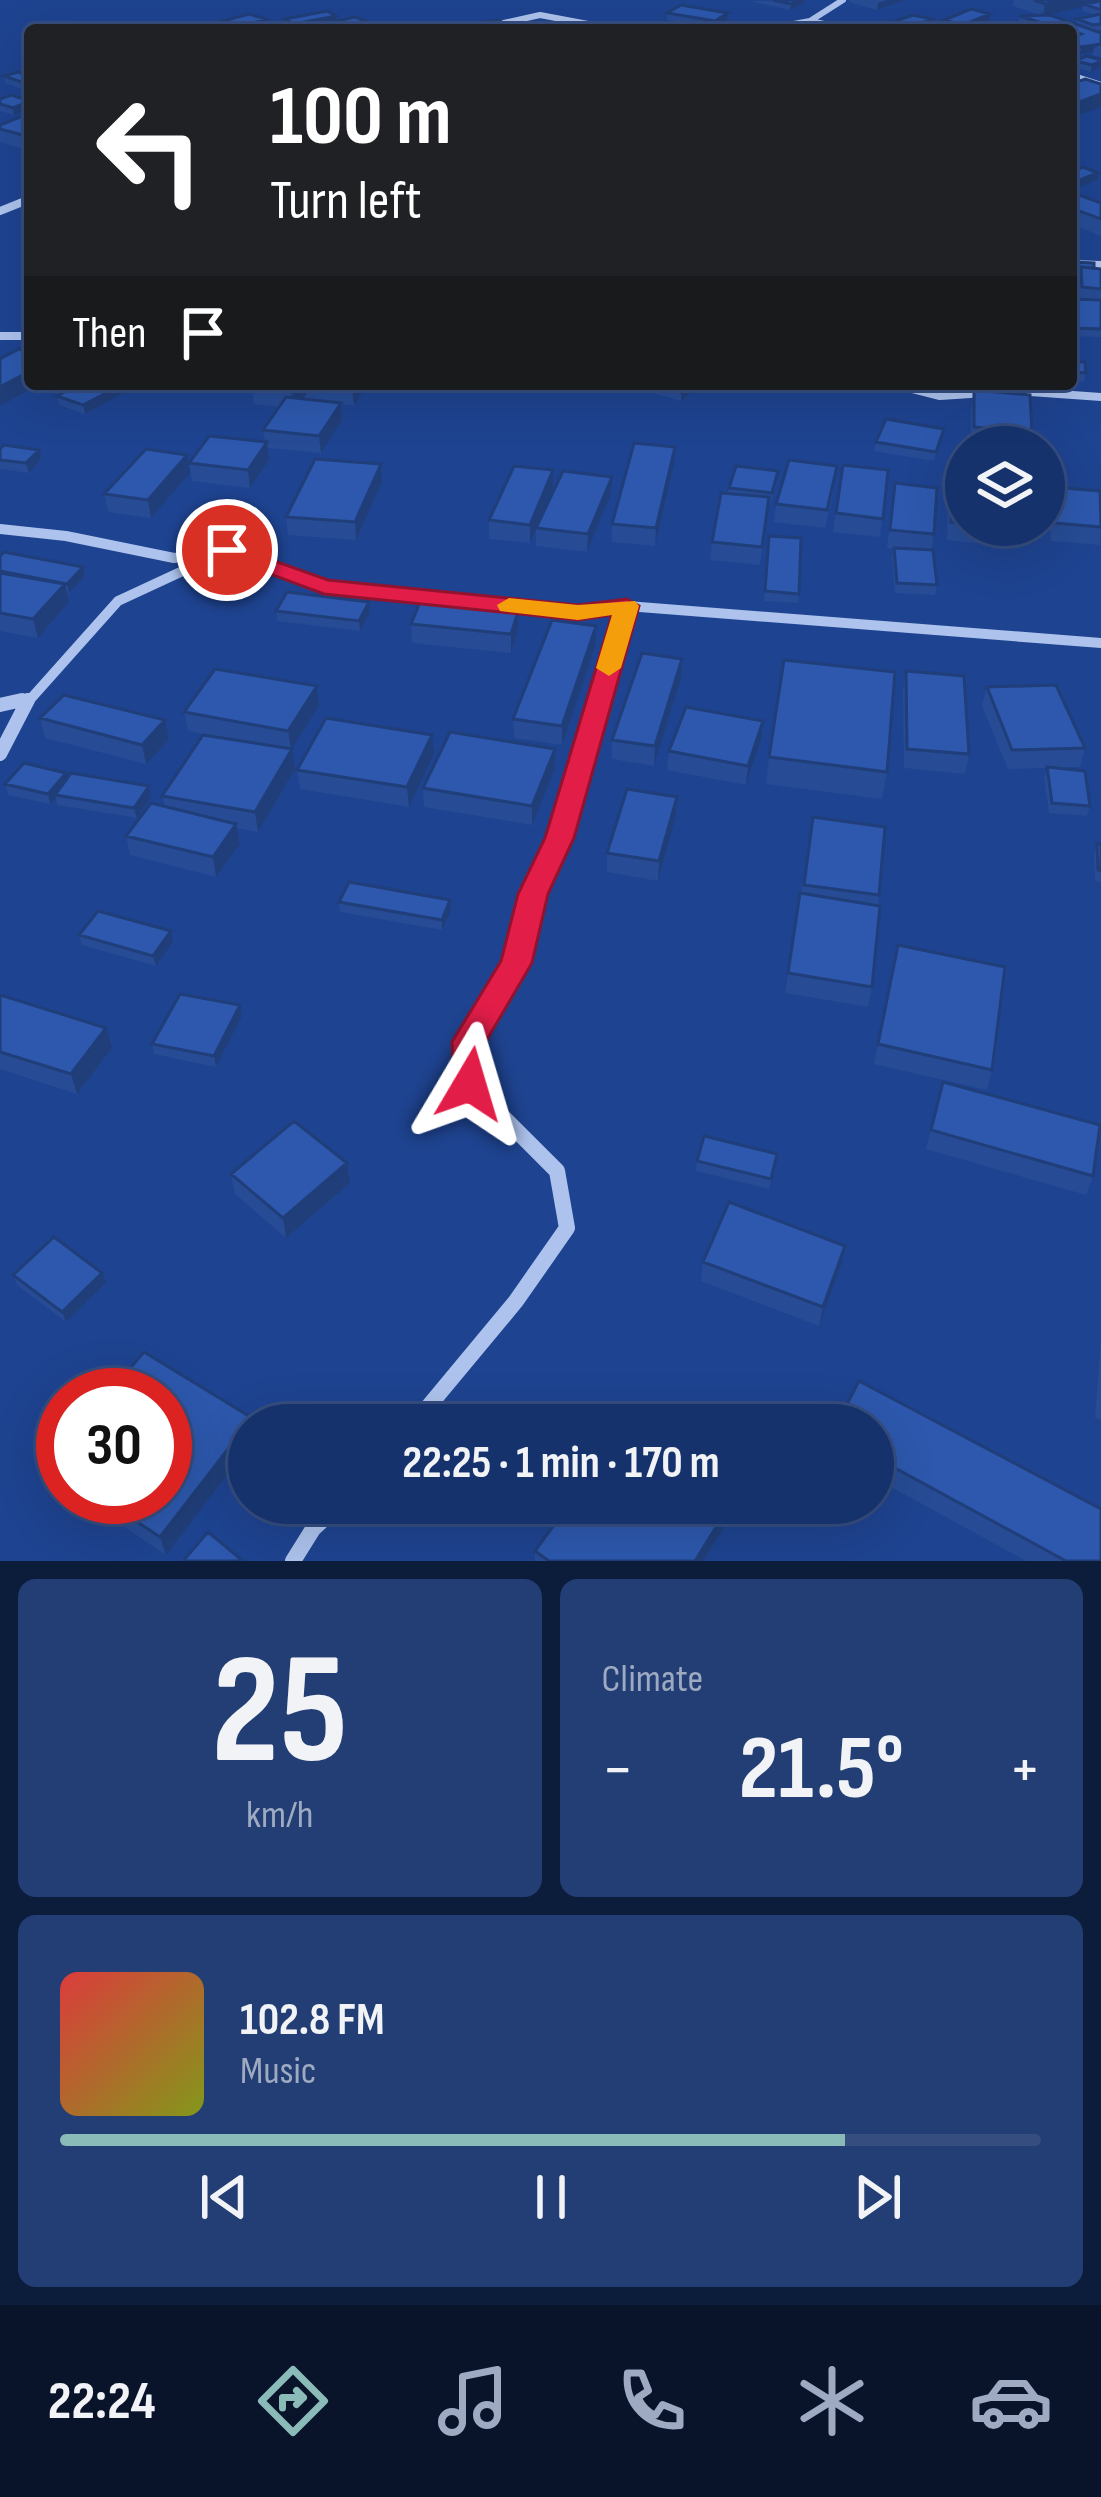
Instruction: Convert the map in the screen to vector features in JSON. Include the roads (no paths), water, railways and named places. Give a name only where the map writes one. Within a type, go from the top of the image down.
[{"type":"street","points":[[794,24],[810,21],[843,0]]},
{"type":"street","points":[[499,24],[539,15],[589,24]]},
{"type":"street","points":[[810,21],[824,24]]},
{"type":"street","points":[[916,390],[940,396],[1016,392],[1101,397]]},
{"type":"street","points":[[0,529],[174,558],[227,550],[324,586],[578,613],[627,606],[1101,643]]},
{"type":"street","points":[[0,754],[28,698],[118,601],[227,550]]},
{"type":"street","points":[[430,1404],[516,1301],[567,1228],[557,1171],[470,1084],[469,1042],[516,963],[533,894],[560,838],[627,606]]},
{"type":"street","points":[[0,705],[28,698]]},
{"type":"street","points":[[292,1561],[318,1524]]}]
